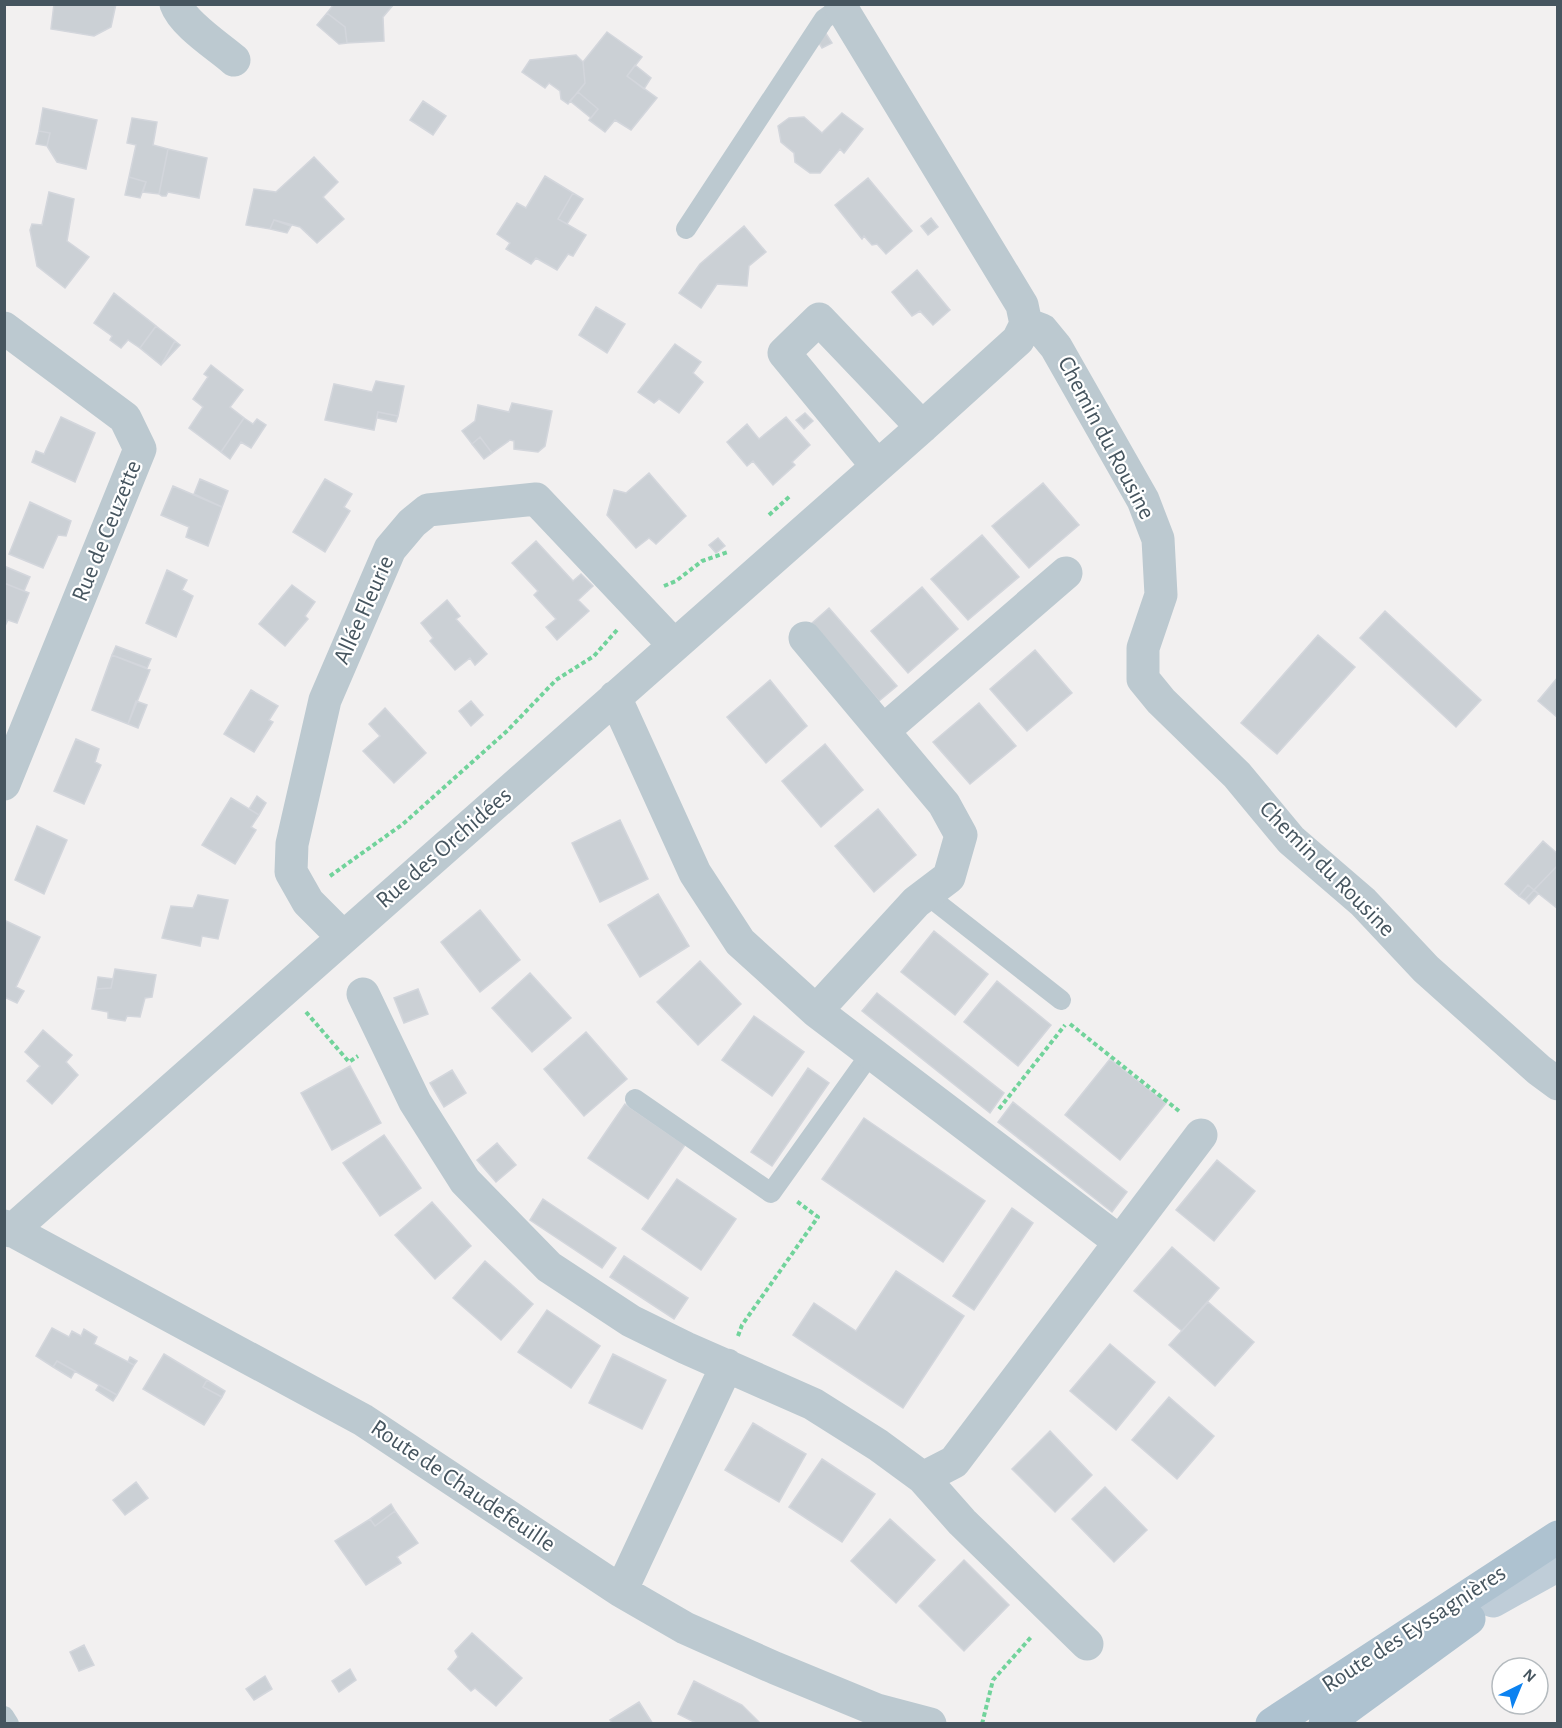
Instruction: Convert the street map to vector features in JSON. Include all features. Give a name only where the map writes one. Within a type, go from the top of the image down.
[{"type":"main road","name":"Route des Eyssagnières","points":[[1272,1724],[1557,1537]]},
{"type":"main road","name":"Route des Eyssagnières","points":[[1325,1724],[1493,1601],[1557,1544]]},
{"type":"main road","points":[[1493,1601],[1557,1565]]},
{"type":"street","points":[[176,4],[179,12],[234,60]]},
{"type":"street","points":[[841,6],[1022,305],[1026,324]]},
{"type":"street","points":[[877,466],[784,353],[819,319],[922,427]]},
{"type":"street","name":"Rue des Orchidées","points":[[8,1229],[922,427],[1018,340],[1026,324]]},
{"type":"street","name":"Chemin du Rousine","points":[[1026,324],[1042,330],[1056,347],[1143,500],[1158,539],[1161,595],[1143,648],[1143,679],[1161,701],[1237,775],[1291,840],[1363,902],[1426,969],[1557,1084]]},
{"type":"street","name":"Rue de Ceuzette","points":[[4,328],[125,418],[140,449],[4,784]]},
{"type":"street","name":"Allée Fleurie","points":[[343,937],[308,902],[291,872],[292,844],[325,700],[390,549],[412,523],[428,510],[536,499],[674,645]]},
{"type":"street","points":[[883,732],[1066,573]]},
{"type":"street","points":[[805,639],[944,804],[961,835],[949,877],[916,902],[816,1011]]},
{"type":"street","points":[[615,697],[695,873],[740,942],[816,1011],[1120,1242]]},
{"type":"street","points":[[363,994],[415,1102],[465,1181],[549,1267],[631,1321],[813,1404],[878,1444],[923,1478],[962,1522],[1087,1644]]},
{"type":"street","points":[[923,1478],[954,1462],[1201,1135]]},
{"type":"street","name":"Route de Chaudefeuille","points":[[8,1229],[363,1420],[621,1592],[685,1628],[877,1710],[930,1724]]},
{"type":"street","points":[[621,1592],[727,1365]]},
{"type":"lane","points":[[686,229],[824,19],[841,6]]},
{"type":"lane","points":[[927,895],[1061,1000]]},
{"type":"lane","points":[[635,1099],[771,1194],[871,1053]]},
{"type":"lane","points":[[4,1716],[9,1724]]},
{"type":"path","points":[[764,520],[796,491]]},
{"type":"path","points":[[308,902],[332,873],[403,824],[507,731],[556,680],[594,656],[652,592],[676,581],[702,561],[733,551]]},
{"type":"path","points":[[297,1019],[306,1012],[349,1062],[385,1040]]},
{"type":"path","points":[[996,1112],[1067,1022],[1193,1122],[1201,1135]]},
{"type":"path","points":[[727,1365],[742,1325],[818,1217],[776,1186]]},
{"type":"path","points":[[982,1724],[993,1680],[1030,1640],[1036,1629]]},
{"type":"building","points":[[54,4],[116,4],[111,27],[94,36],[51,29]]},
{"type":"building","points":[[334,4],[394,4],[383,17],[384,41],[347,43],[345,27],[327,13]]},
{"type":"building","points":[[327,13],[345,27],[347,43],[339,44],[317,25]]},
{"type":"building","points":[[607,32],[642,57],[627,76],[657,98],[631,130],[615,120],[605,132],[589,120],[598,109],[578,92],[585,83],[583,62]]},
{"type":"building","points":[[825,32],[832,43],[822,48],[816,38]]},
{"type":"building","points":[[576,55],[583,62],[585,83],[568,104],[561,99],[560,91],[549,83],[545,88],[522,72],[530,60]]},
{"type":"building","points":[[635,65],[651,78],[644,89],[627,76]]},
{"type":"building","points":[[578,92],[598,109],[591,118],[570,101]]},
{"type":"building","points":[[423,101],[446,116],[433,135],[410,120]]},
{"type":"building","points":[[43,108],[97,120],[86,169],[57,162],[47,146],[50,133],[39,131]]},
{"type":"building","points":[[842,113],[863,129],[844,153],[840,149],[820,173],[810,173],[795,162],[794,153],[781,142],[778,126],[789,118],[804,117],[822,133]]},
{"type":"building","points":[[132,118],[157,122],[153,145],[168,149],[159,194],[143,192],[146,182],[129,177],[136,145],[127,143]]},
{"type":"building","points":[[39,131],[50,133],[47,146],[36,144]]},
{"type":"building","points":[[168,149],[207,158],[199,198],[168,192],[166,196],[159,194]]},
{"type":"building","points":[[314,157],[338,182],[323,197],[344,219],[317,243],[300,227],[274,220],[270,229],[246,225],[254,189],[276,192]]},
{"type":"building","points":[[545,176],[573,193],[558,219],[586,235],[573,256],[568,254],[557,270],[536,258],[531,264],[506,249],[510,243],[497,234],[517,203],[526,208]]},
{"type":"building","points":[[129,177],[146,182],[140,198],[125,195]]},
{"type":"building","points":[[868,178],[912,231],[886,254],[877,244],[872,245],[864,236],[862,239],[835,205]]},
{"type":"building","points":[[49,192],[74,199],[67,241],[89,257],[65,288],[37,266],[30,230],[32,224],[42,225]]},
{"type":"building","points":[[573,193],[583,199],[567,224],[558,219]]},
{"type":"building","points":[[931,218],[938,227],[928,235],[921,226]]},
{"type":"building","points":[[274,220],[291,226],[287,233],[270,229]]},
{"type":"building","points":[[744,226],[766,252],[749,266],[747,286],[717,284],[701,308],[679,293],[700,264]]},
{"type":"building","points":[[917,270],[950,310],[933,325],[920,311],[912,316],[892,292]]},
{"type":"building","points":[[114,293],[156,326],[140,348],[128,340],[121,348],[110,340],[112,336],[94,323]]},
{"type":"building","points":[[596,307],[625,324],[607,353],[579,335]]},
{"type":"building","points":[[156,326],[175,341],[161,365],[140,348]]},
{"type":"building","points":[[175,341],[180,345],[161,365]]},
{"type":"building","points":[[675,344],[701,362],[693,373],[703,382],[679,413],[659,399],[654,403],[638,392]]},
{"type":"building","points":[[211,365],[243,390],[230,407],[244,418],[221,452],[189,428],[203,407],[193,399],[208,377],[204,374]]},
{"type":"building","points":[[376,381],[404,386],[398,416],[378,412],[374,430],[325,420],[334,384],[372,392]]},
{"type":"building","points":[[512,403],[552,411],[545,446],[538,452],[514,449],[514,441],[510,440],[492,453],[480,437],[472,444],[462,431],[475,421],[478,405],[509,412]]},
{"type":"building","points":[[378,412],[398,416],[396,422],[377,418]]},
{"type":"building","points":[[805,413],[813,421],[804,429],[796,420]]},
{"type":"building","points":[[61,417],[95,433],[75,482],[32,462],[36,451],[44,454]]},
{"type":"building","points":[[786,417],[810,445],[792,462],[795,465],[773,485],[753,461],[747,466],[727,442],[747,424],[759,439]]},
{"type":"building","points":[[244,418],[253,424],[257,419],[266,425],[251,448],[241,442],[230,459],[221,452]]},
{"type":"building","points":[[480,437],[492,453],[484,459],[472,444]]},
{"type":"building","points":[[649,473],[686,516],[656,544],[649,538],[636,548],[607,515],[614,490],[626,493]]},
{"type":"building","points":[[200,479],[228,491],[222,507],[194,494]]},
{"type":"building","points":[[325,479],[352,494],[344,507],[350,511],[325,552],[293,532]]},
{"type":"building","points":[[1043,483],[1079,525],[1029,568],[992,526]]},
{"type":"building","points":[[173,486],[222,507],[208,546],[186,537],[189,527],[161,515]]},
{"type":"building","points":[[30,502],[71,521],[66,536],[58,535],[43,568],[9,554]]},
{"type":"building","points":[[982,535],[1019,577],[968,620],[931,579]]},
{"type":"building","points":[[718,538],[725,546],[716,553],[709,545]]},
{"type":"building","points":[[536,541],[573,581],[581,574],[593,586],[578,600],[589,611],[557,640],[546,627],[556,619],[534,595],[538,591],[512,563]]},
{"type":"building","points":[[4,566],[30,577],[24,591],[4,583]]},
{"type":"building","points":[[167,570],[187,580],[182,590],[193,596],[176,637],[146,623]]},
{"type":"building","points":[[4,583],[29,593],[17,623],[8,620],[4,628]]},
{"type":"building","points":[[292,585],[315,602],[305,616],[308,619],[285,646],[259,624]]},
{"type":"building","points":[[922,587],[958,629],[908,673],[871,631]]},
{"type":"building","points":[[447,600],[460,616],[456,619],[487,654],[475,665],[470,658],[455,670],[430,641],[433,638],[421,623]]},
{"type":"building","points":[[829,608],[897,686],[879,701],[812,623]]},
{"type":"building","points":[[1385,611],[1481,700],[1456,727],[1360,638]]},
{"type":"building","points":[[1318,635],[1355,667],[1277,754],[1241,723]]},
{"type":"building","points":[[116,646],[151,659],[147,668],[112,655]]},
{"type":"building","points":[[1035,650],[1072,693],[1027,731],[990,689]]},
{"type":"building","points":[[112,655],[150,670],[128,724],[92,710]]},
{"type":"building","points":[[1558,677],[1558,718],[1538,701]]},
{"type":"building","points":[[770,680],[807,726],[766,763],[727,717]]},
{"type":"building","points":[[251,690],[278,706],[269,720],[273,722],[254,752],[224,734]]},
{"type":"building","points":[[136,701],[147,705],[138,728],[128,724]]},
{"type":"building","points":[[471,701],[483,715],[471,726],[459,711]]},
{"type":"building","points":[[979,703],[1016,746],[970,784],[933,742]]},
{"type":"building","points":[[385,708],[426,753],[394,783],[363,751],[380,736],[369,724]]},
{"type":"building","points":[[76,739],[99,749],[95,762],[101,765],[84,804],[54,791]]},
{"type":"building","points":[[825,744],[863,790],[821,827],[782,781]]},
{"type":"building","points":[[257,796],[266,803],[259,815],[249,809]]},
{"type":"building","points":[[231,798],[259,815],[251,827],[256,830],[235,864],[202,845]]},
{"type":"building","points":[[878,809],[916,855],[874,892],[835,846]]},
{"type":"building","points":[[620,820],[648,879],[600,902],[572,843]]},
{"type":"building","points":[[37,826],[67,840],[44,894],[15,880]]},
{"type":"building","points":[[1543,841],[1558,854],[1558,865],[1534,890],[1528,885],[1519,896],[1505,884]]},
{"type":"building","points":[[1558,865],[1558,909],[1534,890]]},
{"type":"building","points":[[1528,885],[1534,890],[1525,900],[1519,896]]},
{"type":"building","points":[[1534,890],[1538,894],[1529,904],[1525,900]]},
{"type":"building","points":[[658,894],[689,946],[640,977],[608,925]]},
{"type":"building","points":[[198,895],[228,900],[218,939],[202,936],[200,946],[162,938],[171,906],[193,908]]},
{"type":"building","points":[[480,910],[520,960],[480,992],[441,942]]},
{"type":"building","points":[[4,920],[40,937],[16,987],[24,991],[17,1003],[4,997]]},
{"type":"building","points":[[934,931],[988,974],[955,1015],[901,972]]},
{"type":"building","points":[[700,961],[741,1004],[698,1045],[657,1002]]},
{"type":"building","points":[[115,969],[156,975],[152,997],[145,998],[140,1017],[127,1016],[125,1021],[108,1018],[108,1012],[92,1009],[96,989],[111,988]]},
{"type":"building","points":[[530,973],[571,1018],[532,1052],[492,1008]]},
{"type":"building","points":[[98,977],[113,979],[111,988],[96,989]]},
{"type":"building","points":[[997,981],[1051,1025],[1018,1066],[964,1022]]},
{"type":"building","points":[[418,989],[428,1014],[404,1023],[394,998]]},
{"type":"building","points":[[877,993],[1004,1093],[990,1113],[862,1011]]},
{"type":"building","points":[[754,1016],[804,1052],[772,1096],[722,1060]]},
{"type":"building","points":[[43,1030],[72,1055],[66,1062],[78,1075],[52,1104],[27,1081],[40,1066],[25,1052]]},
{"type":"building","points":[[586,1032],[627,1079],[584,1116],[544,1069]]},
{"type":"building","points":[[1110,1059],[1166,1103],[1120,1160],[1065,1115]]},
{"type":"building","points":[[350,1066],[381,1123],[332,1150],[301,1093]]},
{"type":"building","points":[[808,1068],[829,1083],[772,1166],[751,1152]]},
{"type":"building","points":[[452,1070],[466,1093],[444,1107],[430,1083]]},
{"type":"building","points":[[1013,1102],[1127,1192],[1112,1212],[998,1122]]},
{"type":"building","points":[[625,1104],[685,1145],[648,1199],[588,1158]]},
{"type":"building","points":[[864,1118],[985,1201],[943,1262],[822,1179]]},
{"type":"building","points":[[384,1135],[421,1188],[380,1216],[343,1163]]},
{"type":"building","points":[[497,1143],[516,1165],[496,1182],[477,1160]]},
{"type":"building","points":[[1217,1160],[1255,1191],[1214,1241],[1176,1210]]},
{"type":"building","points":[[677,1179],[736,1219],[701,1270],[642,1229]]},
{"type":"building","points":[[543,1199],[616,1248],[602,1268],[530,1220]]},
{"type":"building","points":[[432,1202],[471,1246],[435,1279],[395,1235]]},
{"type":"building","points":[[1012,1208],[1033,1223],[974,1310],[953,1296]]},
{"type":"building","points":[[1172,1247],[1219,1288],[1182,1331],[1134,1291]]},
{"type":"building","points":[[624,1256],[688,1298],[674,1319],[610,1277]]},
{"type":"building","points":[[485,1261],[533,1304],[501,1340],[453,1298]]},
{"type":"building","points":[[896,1271],[964,1316],[903,1408],[793,1335],[814,1303],[856,1331]]},
{"type":"building","points":[[1208,1302],[1254,1342],[1215,1386],[1169,1345]]},
{"type":"building","points":[[547,1310],[600,1346],[571,1388],[518,1352]]},
{"type":"building","points":[[52,1328],[69,1337],[72,1331],[81,1336],[84,1329],[97,1337],[94,1344],[134,1365],[117,1395],[57,1361],[53,1367],[36,1356]]},
{"type":"building","points":[[1110,1344],[1155,1382],[1116,1430],[1070,1391]]},
{"type":"building","points":[[164,1354],[207,1380],[203,1387],[222,1397],[204,1425],[143,1389]]},
{"type":"building","points":[[613,1354],[666,1380],[642,1429],[589,1403]]},
{"type":"building","points":[[130,1357],[137,1361],[134,1365],[128,1362]]},
{"type":"building","points":[[57,1361],[75,1371],[71,1378],[53,1367]]},
{"type":"building","points":[[207,1380],[225,1391],[222,1397],[203,1387]]},
{"type":"building","points":[[99,1385],[117,1395],[113,1401],[96,1390]]},
{"type":"building","points":[[1169,1397],[1214,1436],[1177,1479],[1132,1440]]},
{"type":"building","points":[[753,1423],[806,1454],[779,1502],[725,1470]]},
{"type":"building","points":[[1050,1431],[1092,1475],[1055,1512],[1012,1469]]},
{"type":"building","points":[[822,1459],[875,1494],[842,1542],[789,1507]]},
{"type":"building","points":[[136,1482],[148,1498],[125,1515],[113,1500]]},
{"type":"building","points":[[1105,1487],[1147,1530],[1114,1562],[1072,1519]]},
{"type":"building","points":[[391,1504],[395,1511],[375,1526],[370,1519]]},
{"type":"building","points":[[395,1511],[418,1543],[397,1557],[401,1563],[366,1585],[335,1541],[370,1519],[375,1526]]},
{"type":"building","points":[[890,1519],[935,1560],[896,1603],[851,1561]]},
{"type":"building","points":[[964,1560],[1009,1605],[964,1651],[919,1606]]},
{"type":"building","points":[[472,1633],[522,1678],[496,1706],[475,1688],[471,1691],[448,1669],[458,1657],[455,1651]]},
{"type":"building","points":[[84,1645],[94,1665],[79,1671],[70,1652]]},
{"type":"building","points":[[350,1669],[356,1680],[339,1692],[332,1681]]},
{"type":"building","points":[[265,1676],[272,1689],[254,1700],[246,1689]]},
{"type":"building","points":[[694,1681],[742,1705],[761,1724],[698,1724],[678,1714]]},
{"type":"building","points":[[639,1702],[653,1724],[613,1724],[610,1720]]}]
